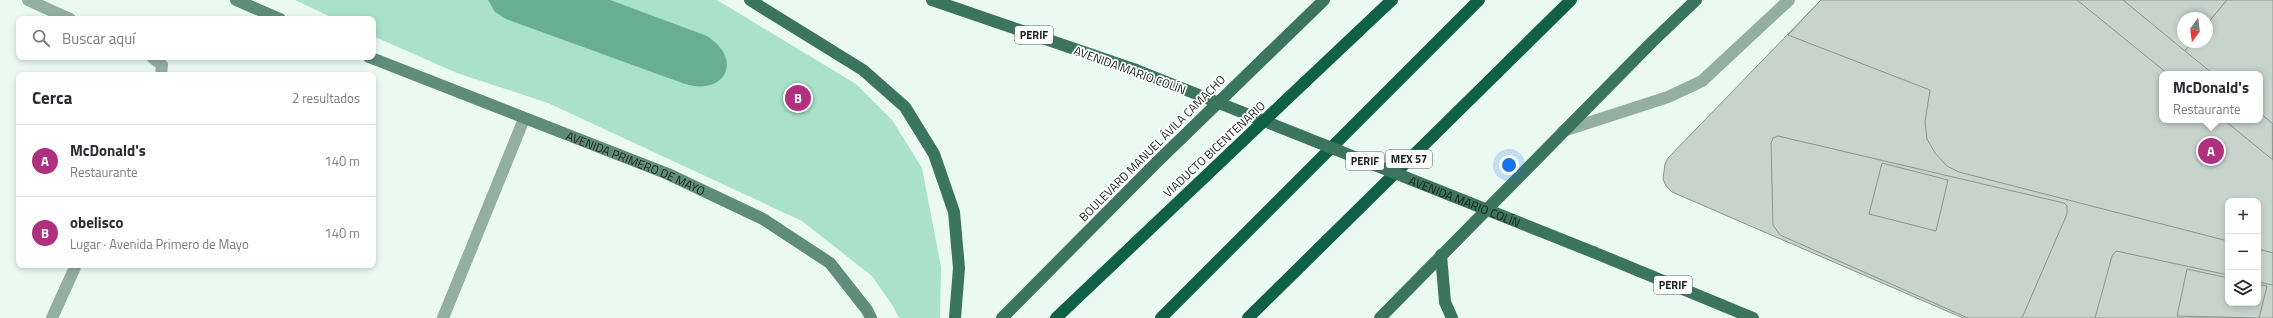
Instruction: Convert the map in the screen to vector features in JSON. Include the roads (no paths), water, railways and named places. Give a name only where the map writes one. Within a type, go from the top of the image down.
[{"type":"highway","name":"VIADUCTO BICENTENARIO","points":[[1056,318],[1392,0]]},
{"type":"highway","points":[[1161,318],[1479,0]]},
{"type":"highway","name":"MEX 57","points":[[1248,318],[1570,0]]},
{"type":"main road","points":[[750,0],[863,70],[904,107],[934,154],[954,212],[959,268],[955,318]]},
{"type":"main road","name":"AVENIDA MARIO COLÍN","points":[[932,0],[1136,70],[1593,252],[1753,318]]},
{"type":"main road","name":"BOULEVARD MANUEL ÁVILA CAMACHO","points":[[1002,318],[1157,162],[1324,0]]},
{"type":"main road","points":[[1380,318],[1563,131],[1696,0]]},
{"type":"main road","points":[[1441,255],[1445,302],[1452,318]]},
{"type":"street","points":[[236,0],[273,16]]},
{"type":"street","name":"AVENIDA PRIMERO DE MAYO","points":[[376,60],[524,119],[668,174],[763,219],[830,263],[867,310],[871,318]]},
{"type":"lane","points":[[28,0],[63,16]]},
{"type":"lane","points":[[1563,131],[1668,97],[1702,81],[1789,0]]},
{"type":"lane","points":[[156,60],[162,65],[161,72]]},
{"type":"lane","points":[[443,318],[524,119]]},
{"type":"lane","points":[[52,318],[75,268]]},
{"type":"place","name":"obelisco","points":[[798,98]]},
{"type":"place","name":"McDonald's","points":[[2211,151]]}]
